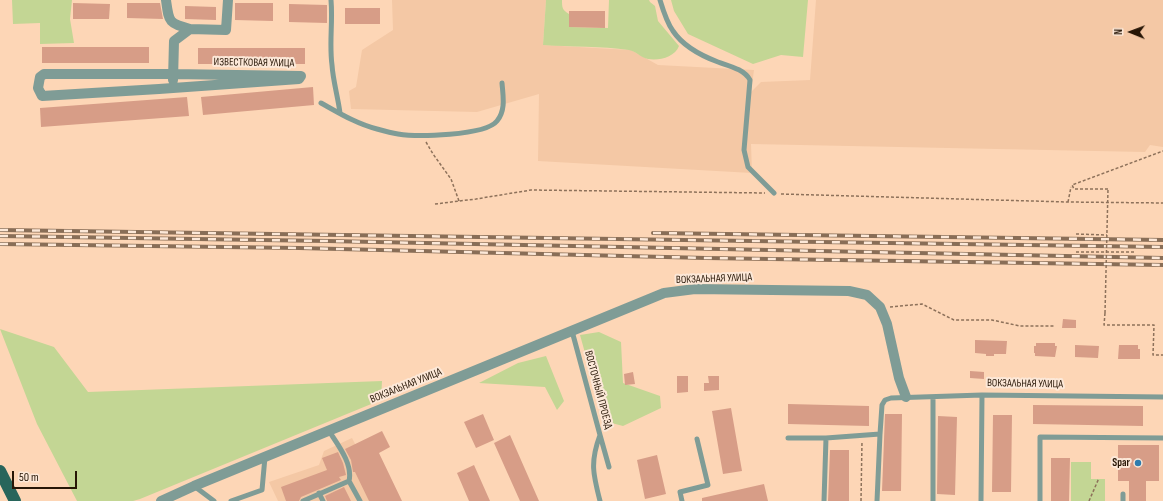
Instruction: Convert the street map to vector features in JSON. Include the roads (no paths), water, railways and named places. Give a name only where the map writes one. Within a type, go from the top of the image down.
[{"type":"main road","points":[[0,471],[15,501]]},
{"type":"street","points":[[166,0],[168,16],[174,24],[190,29],[226,30],[228,0]]},
{"type":"street","points":[[173,88],[174,41],[190,29]]},
{"type":"street","name":"ИЗВЕСТКОВАЯ УЛИЦА","points":[[44,74],[173,74],[300,76],[299,79],[42,96],[38,88],[40,77],[44,74]]},
{"type":"street","name":"ВОКЗАЛЬНАЯ УЛИЦА","points":[[161,501],[264,457],[664,293],[695,289],[849,291],[867,294],[880,307],[887,324],[898,378],[906,397]]},
{"type":"lane","points":[[331,0],[332,65],[340,113]]},
{"type":"lane","points":[[660,0],[673,31],[682,41],[694,51],[718,62],[730,65],[747,76],[750,80],[744,150],[748,167],[774,193]]},
{"type":"lane","points":[[321,103],[361,124],[399,134],[422,135],[460,133],[483,129],[496,122],[503,108],[502,83]]},
{"type":"lane","name":"ВОСТОЧНЫЙ ПРОЕЗД","points":[[572,331],[600,436],[594,452],[593,463],[594,479],[600,501]]},
{"type":"lane","points":[[981,501],[982,395]]},
{"type":"lane","name":"ВОКЗАЛЬНАЯ УЛИЦА","points":[[906,397],[982,395],[1163,397]]},
{"type":"lane","points":[[877,501],[882,405],[885,400],[890,398],[906,397]]},
{"type":"lane","points":[[932,501],[933,397]]},
{"type":"lane","points":[[329,431],[341,450],[351,473],[349,481],[360,501]]},
{"type":"lane","points":[[788,438],[826,438],[880,434]]},
{"type":"lane","points":[[600,436],[609,467]]},
{"type":"lane","points":[[1040,501],[1040,436],[1163,438]]},
{"type":"lane","points":[[824,501],[826,438]]},
{"type":"lane","points":[[682,501],[680,492],[708,486],[697,439]]},
{"type":"lane","points":[[231,501],[262,490],[264,457]]},
{"type":"lane","points":[[303,501],[349,481]]},
{"type":"lane","points":[[194,486],[214,501]]},
{"type":"lane","points":[[319,493],[323,501]]},
{"type":"lane","points":[[1123,494],[1123,501]]},
{"type":"railway","points":[[0,230],[1163,247]]},
{"type":"railway","points":[[653,233],[1163,240]]},
{"type":"railway","points":[[0,236],[1163,258]]},
{"type":"railway","points":[[0,244],[299,248],[706,258],[1163,265]]},
{"type":"place","name":"Spar","points":[[1138,463]]}]
